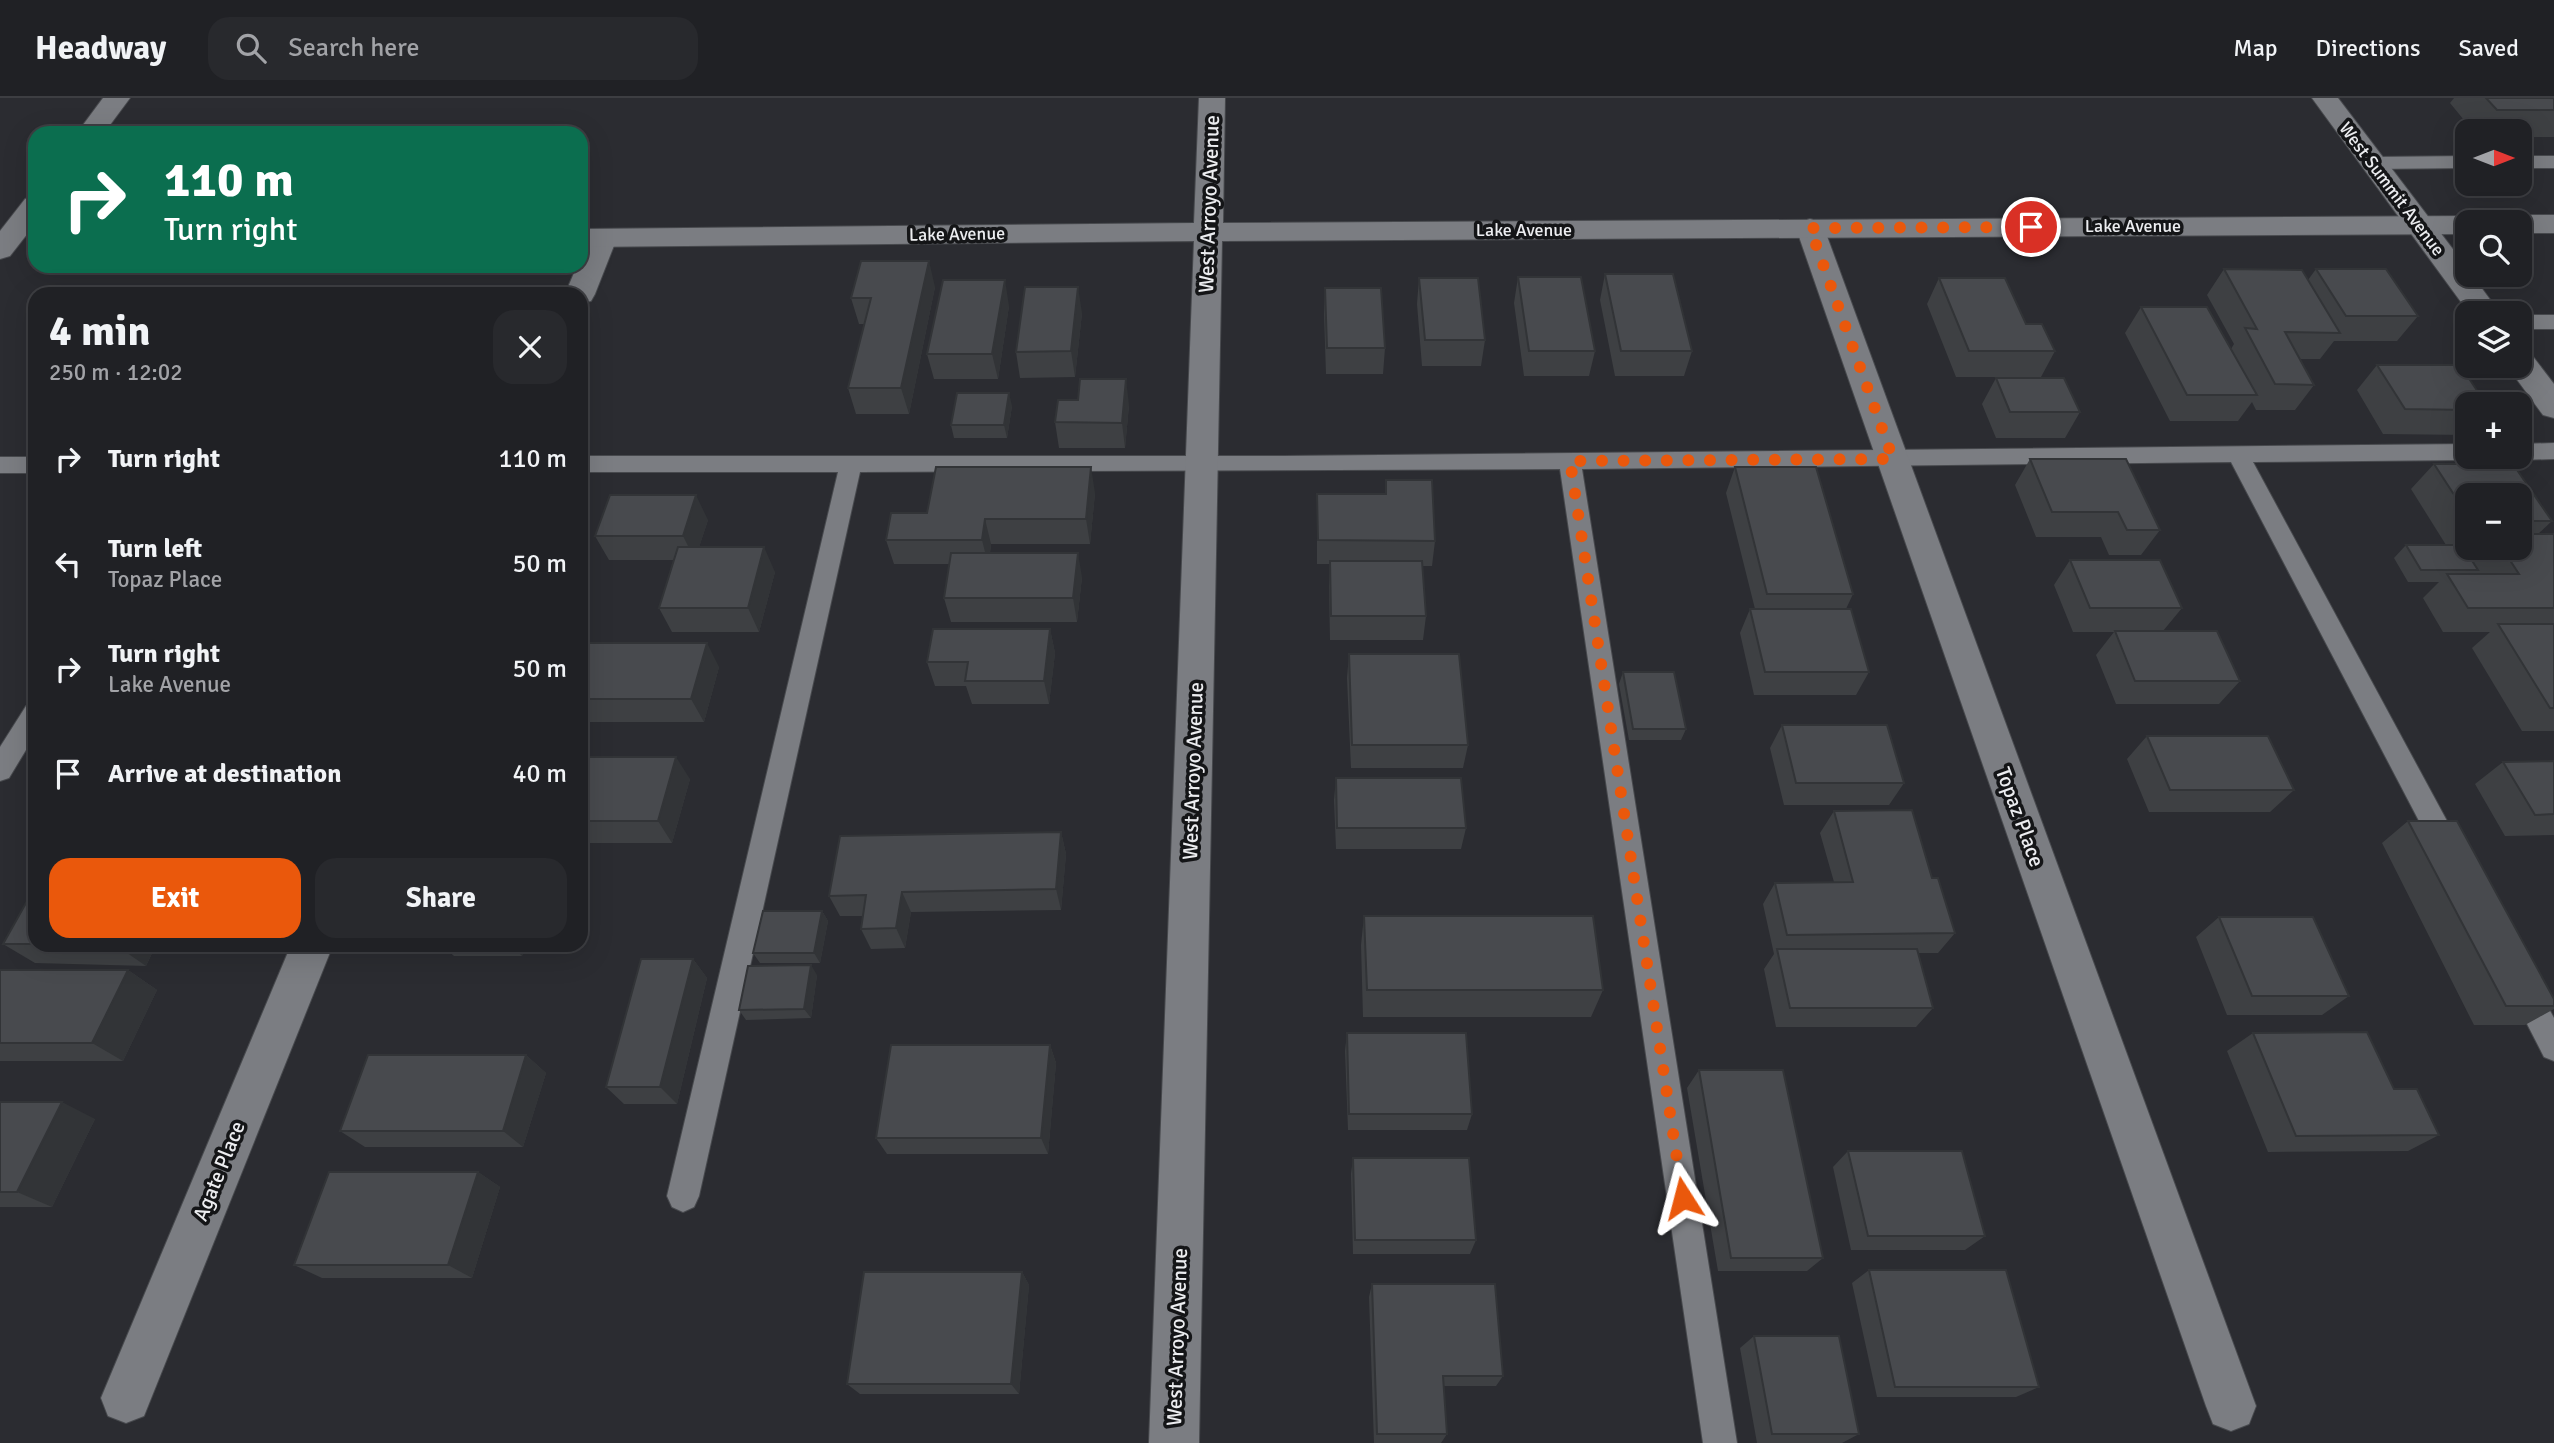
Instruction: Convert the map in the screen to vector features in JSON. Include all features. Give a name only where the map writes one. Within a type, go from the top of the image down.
[{"type":"street","points":[[95,126],[117,98]]},
{"type":"street","name":"West Arroyo Avenue","points":[[1174,1438],[1212,98]]},
{"type":"street","name":"West Summit Avenue","points":[[2325,98],[2476,301]]},
{"type":"street","points":[[11,243],[28,216]]},
{"type":"street","points":[[2532,224],[2554,224]]},
{"type":"street","name":"Lake Avenue","points":[[592,238],[2455,225]]},
{"type":"street","name":"Topaz Place","points":[[1810,228],[2231,1406]]},
{"type":"street","points":[[588,257],[592,238]]},
{"type":"street","points":[[2532,377],[2554,407]]},
{"type":"street","name":"Agate Place","points":[[126,1398],[309,952]]},
{"type":"lane","points":[[2372,163],[2455,162]]},
{"type":"lane","points":[[2532,162],[2554,162]]},
{"type":"lane","points":[[2532,322],[2554,322]]},
{"type":"lane","points":[[2532,452],[2554,451]]},
{"type":"lane","points":[[588,464],[1202,464],[2455,452]]},
{"type":"lane","points":[[2239,456],[2462,874]]},
{"type":"lane","points":[[1570,461],[1720,1443]]},
{"type":"lane","points":[[683,1196],[851,464]]},
{"type":"lane","points":[[0,466],[28,465]]},
{"type":"lane","points":[[0,770],[28,724]]},
{"type":"lane","points":[[2508,961],[2554,1047]]},
{"type":"building","points":[[2486,98],[2554,98],[2554,110],[2497,110]]},
{"type":"building","points":[[861,261],[929,261],[901,388],[848,388],[871,298],[851,298]]},
{"type":"building","points":[[2224,269],[2302,270],[2340,333],[2285,332],[2314,385],[2275,384],[2245,328],[2257,329]]},
{"type":"building","points":[[2316,269],[2386,269],[2418,316],[2346,316]]},
{"type":"building","points":[[1605,274],[1673,274],[1692,351],[1621,351]]},
{"type":"building","points":[[1518,277],[1581,277],[1595,351],[1529,351]]},
{"type":"building","points":[[1419,278],[1478,278],[1485,340],[1425,340]]},
{"type":"building","points":[[1939,278],[2005,278],[2026,324],[2042,324],[2055,351],[1969,351]]},
{"type":"building","points":[[943,280],[1005,280],[992,354],[927,354]]},
{"type":"building","points":[[1025,287],[1078,287],[1071,351],[1016,352]]},
{"type":"building","points":[[1325,288],[1381,288],[1385,348],[1327,348]]},
{"type":"building","points":[[2141,307],[2207,307],[2257,395],[2187,395]]},
{"type":"building","points":[[2377,365],[2455,365],[2455,378],[2469,378],[2478,392],[2455,392],[2455,410],[2405,409]]},
{"type":"building","points":[[1996,378],[2064,378],[2080,412],[2010,412]]},
{"type":"building","points":[[1080,379],[1126,379],[1122,423],[1055,422],[1058,400],[1078,400]]},
{"type":"building","points":[[957,393],[1009,393],[1004,425],[951,425]]},
{"type":"building","points":[[2030,459],[2126,459],[2160,530],[2127,530],[2118,512],[2052,512]]},
{"type":"building","points":[[2434,464],[2455,464],[2455,469],[2516,469],[2526,483],[2455,483],[2455,496]]},
{"type":"building","points":[[936,467],[1091,467],[1086,519],[985,519],[982,540],[886,540],[891,513],[927,513]]},
{"type":"building","points":[[1735,467],[1816,467],[1853,594],[1767,594]]},
{"type":"building","points":[[1386,480],[1432,480],[1435,541],[1318,540],[1317,494],[1386,494]]},
{"type":"building","points":[[2532,492],[2552,521],[2532,521]]},
{"type":"building","points":[[610,495],[696,495],[683,536],[595,536]]},
{"type":"building","points":[[2532,534],[2554,534],[2554,608],[2468,608],[2447,574],[2519,574],[2510,560],[2532,560]]},
{"type":"building","points":[[2406,545],[2455,545],[2455,560],[2472,560],[2478,570],[2421,570]]},
{"type":"building","points":[[678,547],[764,547],[748,608],[659,608]]},
{"type":"building","points":[[951,553],[1078,553],[1073,598],[944,598]]},
{"type":"building","points":[[2070,560],[2160,560],[2182,608],[2090,608]]},
{"type":"building","points":[[1330,561],[1422,561],[1426,616],[1331,616]]},
{"type":"building","points":[[1750,609],[1851,609],[1869,672],[1765,672]]},
{"type":"building","points":[[2498,624],[2554,624],[2554,708],[2550,708]]},
{"type":"building","points":[[933,629],[1050,629],[1044,681],[965,681],[968,662],[927,662]]},
{"type":"building","points":[[2115,631],[2217,631],[2240,681],[2135,681]]},
{"type":"building","points":[[588,643],[707,643],[691,699],[588,699]]},
{"type":"building","points":[[1349,654],[1459,654],[1468,745],[1352,745]]},
{"type":"building","points":[[1623,672],[1674,672],[1686,729],[1633,729]]},
{"type":"building","points":[[1782,725],[1887,725],[1904,783],[1796,783]]},
{"type":"building","points":[[2147,736],[2268,736],[2294,790],[2170,790]]},
{"type":"building","points":[[588,757],[676,757],[658,821],[588,821]]},
{"type":"building","points":[[2554,761],[2554,814],[2535,815],[2503,762]]},
{"type":"building","points":[[1336,778],[1461,778],[1466,828],[1337,828]]},
{"type":"building","points":[[1912,810],[1932,878],[1938,878],[1955,933],[1787,935],[1775,883],[1853,882],[1834,811]]},
{"type":"building","points":[[2408,821],[2457,821],[2554,999],[2554,1006],[2506,1006]]},
{"type":"building","points":[[1061,832],[1056,889],[902,892],[896,928],[861,929],[866,895],[829,896],[840,836]]},
{"type":"building","points":[[28,899],[28,944],[3,944]]},
{"type":"building","points":[[763,911],[822,911],[814,953],[753,953]]},
{"type":"building","points":[[1364,916],[1593,916],[1603,990],[1367,990]]},
{"type":"building","points":[[2219,917],[2313,917],[2349,996],[2252,996]]},
{"type":"building","points":[[1777,949],[1917,949],[1933,1008],[1790,1008]]},
{"type":"building","points":[[641,959],[693,959],[660,1087],[606,1087]]},
{"type":"building","points":[[811,965],[804,1009],[739,1010],[748,966]]},
{"type":"building","points":[[0,970],[128,970],[92,1043],[0,1043]]},
{"type":"building","points":[[2367,1032],[2394,1089],[2417,1089],[2439,1135],[2296,1136],[2253,1033]]},
{"type":"building","points":[[1347,1033],[1466,1033],[1472,1114],[1349,1114]]},
{"type":"building","points":[[891,1045],[1050,1045],[1041,1138],[876,1138]]},
{"type":"building","points":[[368,1055],[526,1055],[503,1131],[340,1131]]},
{"type":"building","points":[[1699,1070],[1783,1070],[1823,1258],[1731,1258]]},
{"type":"building","points":[[0,1102],[62,1102],[17,1192],[0,1192]]},
{"type":"building","points":[[1848,1151],[1962,1151],[1985,1236],[1868,1236]]},
{"type":"building","points":[[1353,1158],[1469,1158],[1476,1240],[1355,1240]]},
{"type":"building","points":[[329,1172],[478,1172],[448,1265],[294,1265]]},
{"type":"building","points":[[1869,1270],[2006,1270],[2039,1387],[1895,1387]]},
{"type":"building","points":[[864,1272],[1022,1272],[1011,1384],[847,1384]]},
{"type":"building","points":[[1372,1284],[1495,1284],[1503,1376],[1443,1376],[1447,1434],[1377,1434]]},
{"type":"building","points":[[1754,1336],[1839,1336],[1859,1434],[1772,1434]]},
{"type":"route","points":[[1683,1198],[1570,461],[1893,459],[1810,228],[2031,227]]}]
